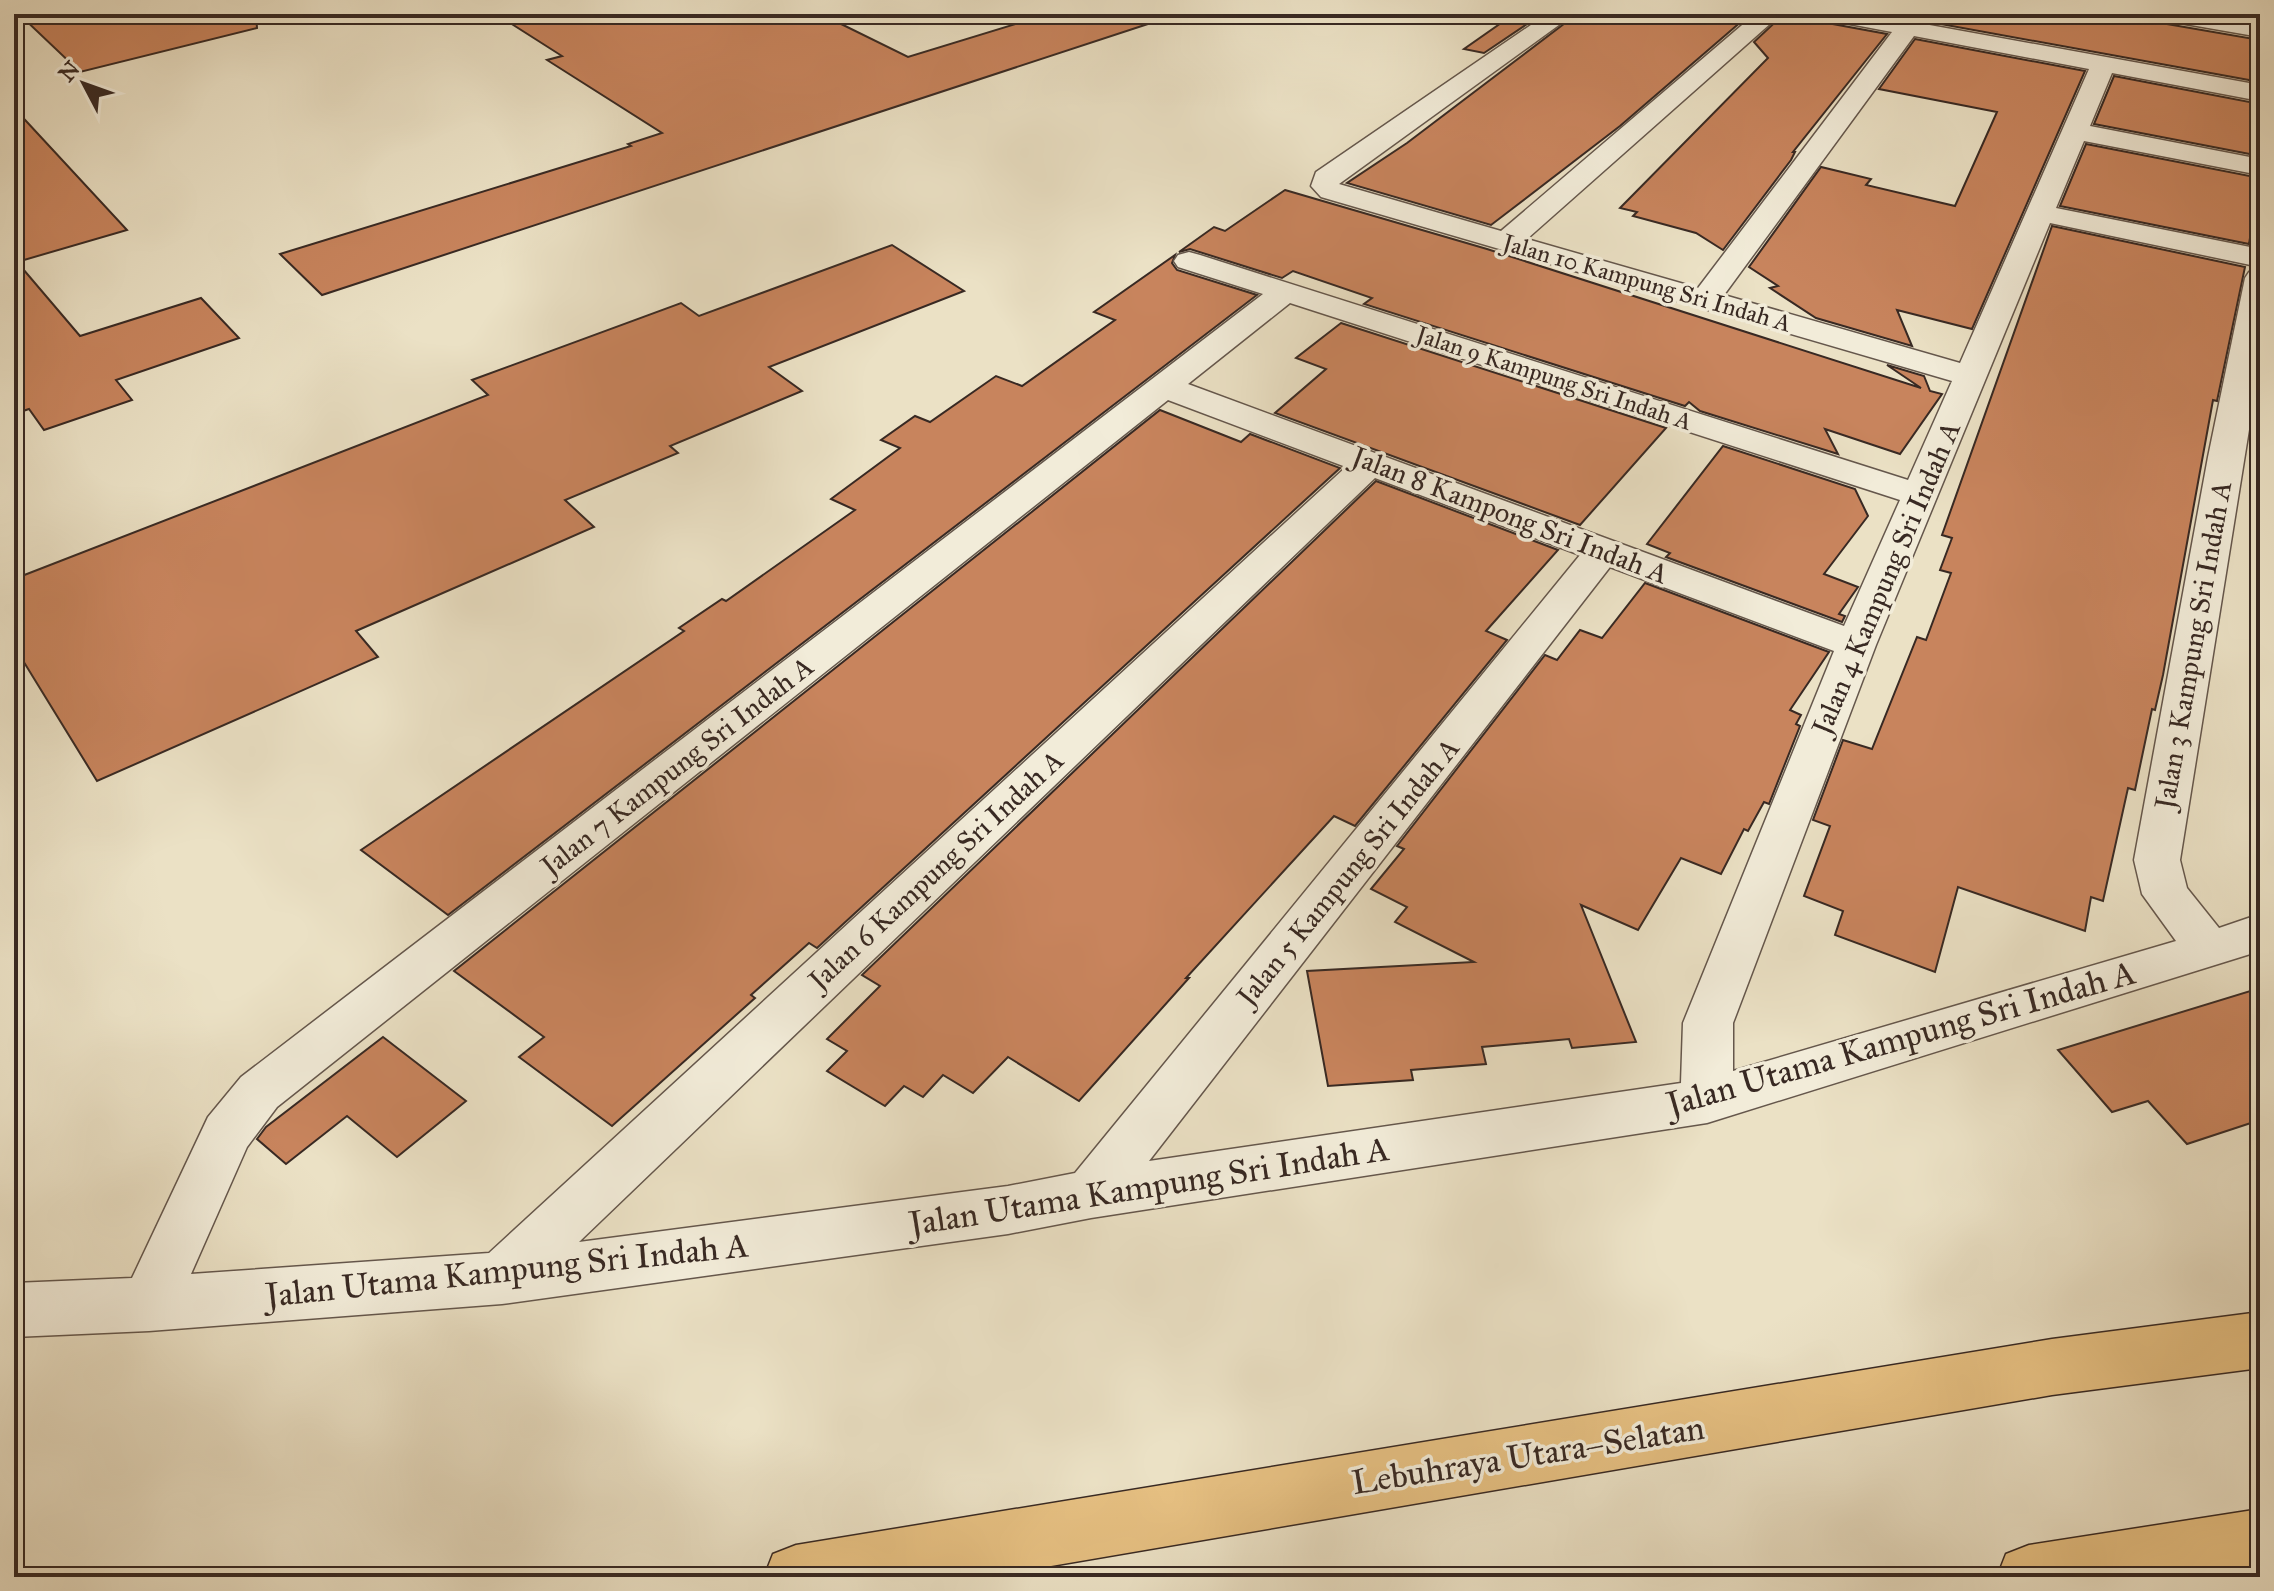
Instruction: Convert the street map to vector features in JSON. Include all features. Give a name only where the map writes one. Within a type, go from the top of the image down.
[{"type":"highway","name":"Lebuhraya Utara–Selatan","points":[[796,1577],[2052,1367],[2260,1340]]},
{"type":"highway","points":[[2029,1577],[2260,1541]]},
{"type":"street","name":"Jalan 10 Kampung Sri Indah A","points":[[1562,14],[1326,178],[1325,186],[1331,191],[1970,376]]},
{"type":"street","points":[[1506,242],[1769,14]]},
{"type":"street","points":[[1831,14],[2260,93]]},
{"type":"street","points":[[2168,14],[2260,30]]},
{"type":"street","points":[[1705,300],[1907,29]]},
{"type":"street","name":"Jalan 4 Kampung Sri Indah A","points":[[1707,1101],[1708,1023],[1856,645],[2103,64]]},
{"type":"street","points":[[2074,131],[2260,167]]},
{"type":"street","points":[[2040,213],[2260,258]]},
{"type":"street","name":"Jalan 9 Kampung Sri Indah A","points":[[1189,261],[1920,495]]},
{"type":"street","name":"Jalan 3 Kampung Sri Indah A","points":[[2210,950],[2165,894],[2157,860],[2242,462],[2260,278]]},
{"type":"street","name":"Jalan 7 Kampung Sri Indah A","points":[[149,1304],[227,1133],[259,1092],[1285,292]]},
{"type":"street","name":"Jalan 8 Kampong Sri Indah A","points":[[1164,387],[1856,645]]},
{"type":"street","name":"Jalan 6 Kampung Sri Indah A","points":[[502,1278],[1371,463]]},
{"type":"street","name":"Jalan 5 Kampung Sri Indah A","points":[[1091,1194],[1604,550]]},
{"type":"street","name":"Jalan Utama Kampung Sri Indah A","points":[[14,1310],[149,1304],[502,1278],[1008,1210],[1091,1194],[1707,1101],[2210,950],[2260,932]]},
{"type":"building","points":[[19,14],[256,14],[257,28],[80,72]]},
{"type":"building","points":[[496,14],[834,14],[835,21],[908,57],[1048,14],[1153,14],[1154,22],[322,295],[280,254],[631,146],[628,144],[662,133],[547,60],[562,56]]},
{"type":"building","points":[[1514,14],[1542,14],[1484,53],[1464,49]]},
{"type":"building","points":[[1577,14],[1750,14],[1620,126],[1491,225],[1347,183],[1407,143]]},
{"type":"building","points":[[1784,14],[1816,14],[1822,22],[1887,34],[1793,152],[1791,160],[1723,250],[1696,233],[1633,216],[1637,212],[1620,208],[1768,58],[1754,42]]},
{"type":"building","points":[[1886,14],[2132,14],[2155,18],[2167,24],[2260,40],[2260,82]]},
{"type":"building","points":[[1915,39],[2085,71],[1972,329],[1897,310],[1912,346],[1816,318],[1770,288],[1778,286],[1749,267],[1821,167],[1871,179],[1866,185],[1955,206],[1997,112],[1879,89]]},
{"type":"building","points":[[2114,76],[2260,104],[2260,156],[2094,124]]},
{"type":"building","points":[[14,108],[127,230],[17,262],[80,336],[201,298],[239,338],[116,380],[132,400],[44,430],[29,409],[14,414]]},
{"type":"building","points":[[2086,144],[2260,178],[2260,240],[2250,238],[2249,244],[2060,206]]},
{"type":"building","points":[[1285,190],[1487,249],[1921,388],[1887,365],[1924,376],[1930,391],[1942,394],[1900,454],[1825,429],[1838,454],[1700,411],[1689,402],[1685,406],[1364,304],[1372,298],[1293,271],[1282,278],[1190,249],[1179,252],[1214,227],[1225,231]]},
{"type":"building","points":[[2052,226],[2245,267],[2217,401],[2213,400],[2163,675],[2155,710],[2152,709],[2135,790],[2128,788],[2103,901],[2091,897],[2085,931],[1958,887],[1935,972],[1835,935],[1843,911],[1804,896],[1830,826],[1813,820],[1843,740],[1872,749],[1917,637],[1926,640],[1951,573],[1940,570],[1952,538],[1942,535]]},
{"type":"building","points":[[892,245],[964,291],[769,367],[802,391],[670,446],[678,453],[565,500],[594,527],[356,631],[378,657],[97,781],[14,646],[14,579],[488,395],[472,380],[681,303],[699,316]]},
{"type":"building","points":[[1175,255],[1172,263],[1177,270],[1257,295],[448,915],[361,850],[684,631],[679,628],[722,599],[726,601],[855,510],[831,499],[900,448],[881,440],[915,416],[930,422],[996,376],[1022,386],[1115,320],[1094,312]]},
{"type":"building","points":[[1341,323],[1666,428],[1580,525],[1275,413],[1326,369],[1296,358]]},
{"type":"building","points":[[1160,410],[1241,442],[1250,434],[1340,468],[817,948],[809,943],[751,995],[755,998],[612,1126],[519,1057],[544,1037],[454,971]]},
{"type":"building","points":[[1723,446],[1855,489],[1868,516],[1824,574],[1858,587],[1839,614],[1845,616],[1842,622],[1666,557],[1670,553],[1647,544]]},
{"type":"building","points":[[1376,481],[1558,550],[1486,631],[1507,640],[1355,826],[1334,816],[1079,1101],[1008,1057],[973,1093],[943,1075],[923,1097],[904,1086],[885,1106],[827,1071],[847,1051],[827,1039],[880,986],[862,975]]},
{"type":"building","points":[[1645,583],[1829,652],[1790,710],[1801,715],[1796,724],[1800,726],[1769,804],[1764,802],[1748,831],[1744,829],[1721,874],[1681,858],[1638,930],[1581,905],[1636,1042],[1572,1048],[1569,1039],[1482,1047],[1486,1064],[1411,1070],[1413,1080],[1328,1086],[1307,971],[1474,962],[1395,922],[1407,907],[1371,889],[1404,849],[1397,846],[1545,655],[1557,660],[1580,630],[1602,638]]},
{"type":"building","points":[[2260,988],[2260,1120],[2187,1144],[2148,1101],[2112,1112],[2058,1050]]},
{"type":"building","points":[[383,1037],[466,1101],[397,1157],[347,1116],[286,1164],[257,1139],[266,1127]]}]
